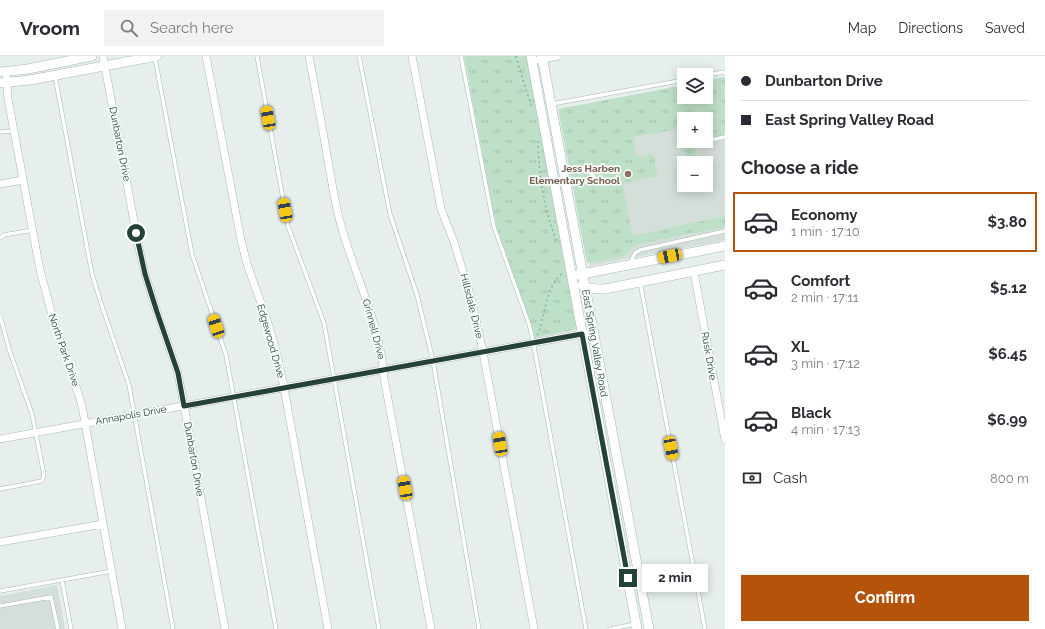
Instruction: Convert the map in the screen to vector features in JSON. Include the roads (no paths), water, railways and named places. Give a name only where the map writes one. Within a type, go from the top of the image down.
[{"type":"street","points":[[3,72],[28,69],[52,61],[92,56]]},
{"type":"street","points":[[3,82],[30,80],[55,75],[104,60],[156,56]]},
{"type":"street","name":"Edgewood Drive","points":[[206,56],[241,240],[247,264],[268,323],[277,354],[328,629]]},
{"type":"street","name":"Grinnell Drive","points":[[309,56],[343,231],[369,308],[383,360],[386,386],[431,629]]},
{"type":"street","name":"Hillsdale Drive","points":[[412,56],[441,208],[454,242],[472,301],[483,352],[534,629]]},
{"type":"street","points":[[531,58],[558,56]]},
{"type":"street","name":"East Spring Valley Road","points":[[531,58],[567,275],[582,334],[637,626]]},
{"type":"street","name":"East Spring Valley Road","points":[[542,58],[649,629]]},
{"type":"street","name":"Dunbarton Drive","points":[[104,60],[145,274],[178,373],[225,629]]},
{"type":"street","name":"North Park Drive","points":[[3,72],[3,82],[8,99],[40,270],[55,326],[78,392],[86,423],[122,629]]},
{"type":"street","points":[[0,184],[23,180]]},
{"type":"street","points":[[567,275],[583,274],[725,246]]},
{"type":"street","points":[[567,275],[585,287],[592,289],[605,289],[725,265]]},
{"type":"street","name":"Rusk Drive","points":[[694,272],[725,440]]},
{"type":"street","name":"Annapolis Drive","points":[[0,439],[483,352],[532,339],[593,332]]},
{"type":"street","points":[[0,542],[104,524]]},
{"type":"lane","points":[[156,56],[192,254],[226,355],[276,629]]},
{"type":"lane","points":[[257,56],[288,226],[324,323],[379,629]]},
{"type":"lane","points":[[359,56],[390,214],[417,295],[433,361],[479,629]]},
{"type":"lane","points":[[461,56],[494,227],[529,324],[586,629]]},
{"type":"lane","points":[[713,75],[725,72]]},
{"type":"lane","points":[[55,75],[92,274],[129,385],[173,629]]},
{"type":"lane","points":[[551,105],[677,81]]},
{"type":"lane","points":[[0,132],[14,131]]},
{"type":"lane","points":[[713,140],[725,137]]},
{"type":"lane","points":[[564,173],[587,170],[594,175],[598,183]]},
{"type":"lane","points":[[0,238],[33,230]]},
{"type":"lane","points":[[629,264],[635,253],[640,250],[725,231]]},
{"type":"lane","points":[[640,282],[704,629]]},
{"type":"lane","points":[[0,316],[10,352],[32,414],[44,475],[42,481],[0,489]]},
{"type":"lane","points":[[0,591],[112,571]]},
{"type":"lane","points":[[62,580],[71,629]]},
{"type":"lane","points":[[0,606],[51,596],[58,628],[52,629]]},
{"type":"lane","points":[[610,629],[637,626]]},
{"type":"place","name":"Jess Harben Elementary School","points":[[628,174]]}]
